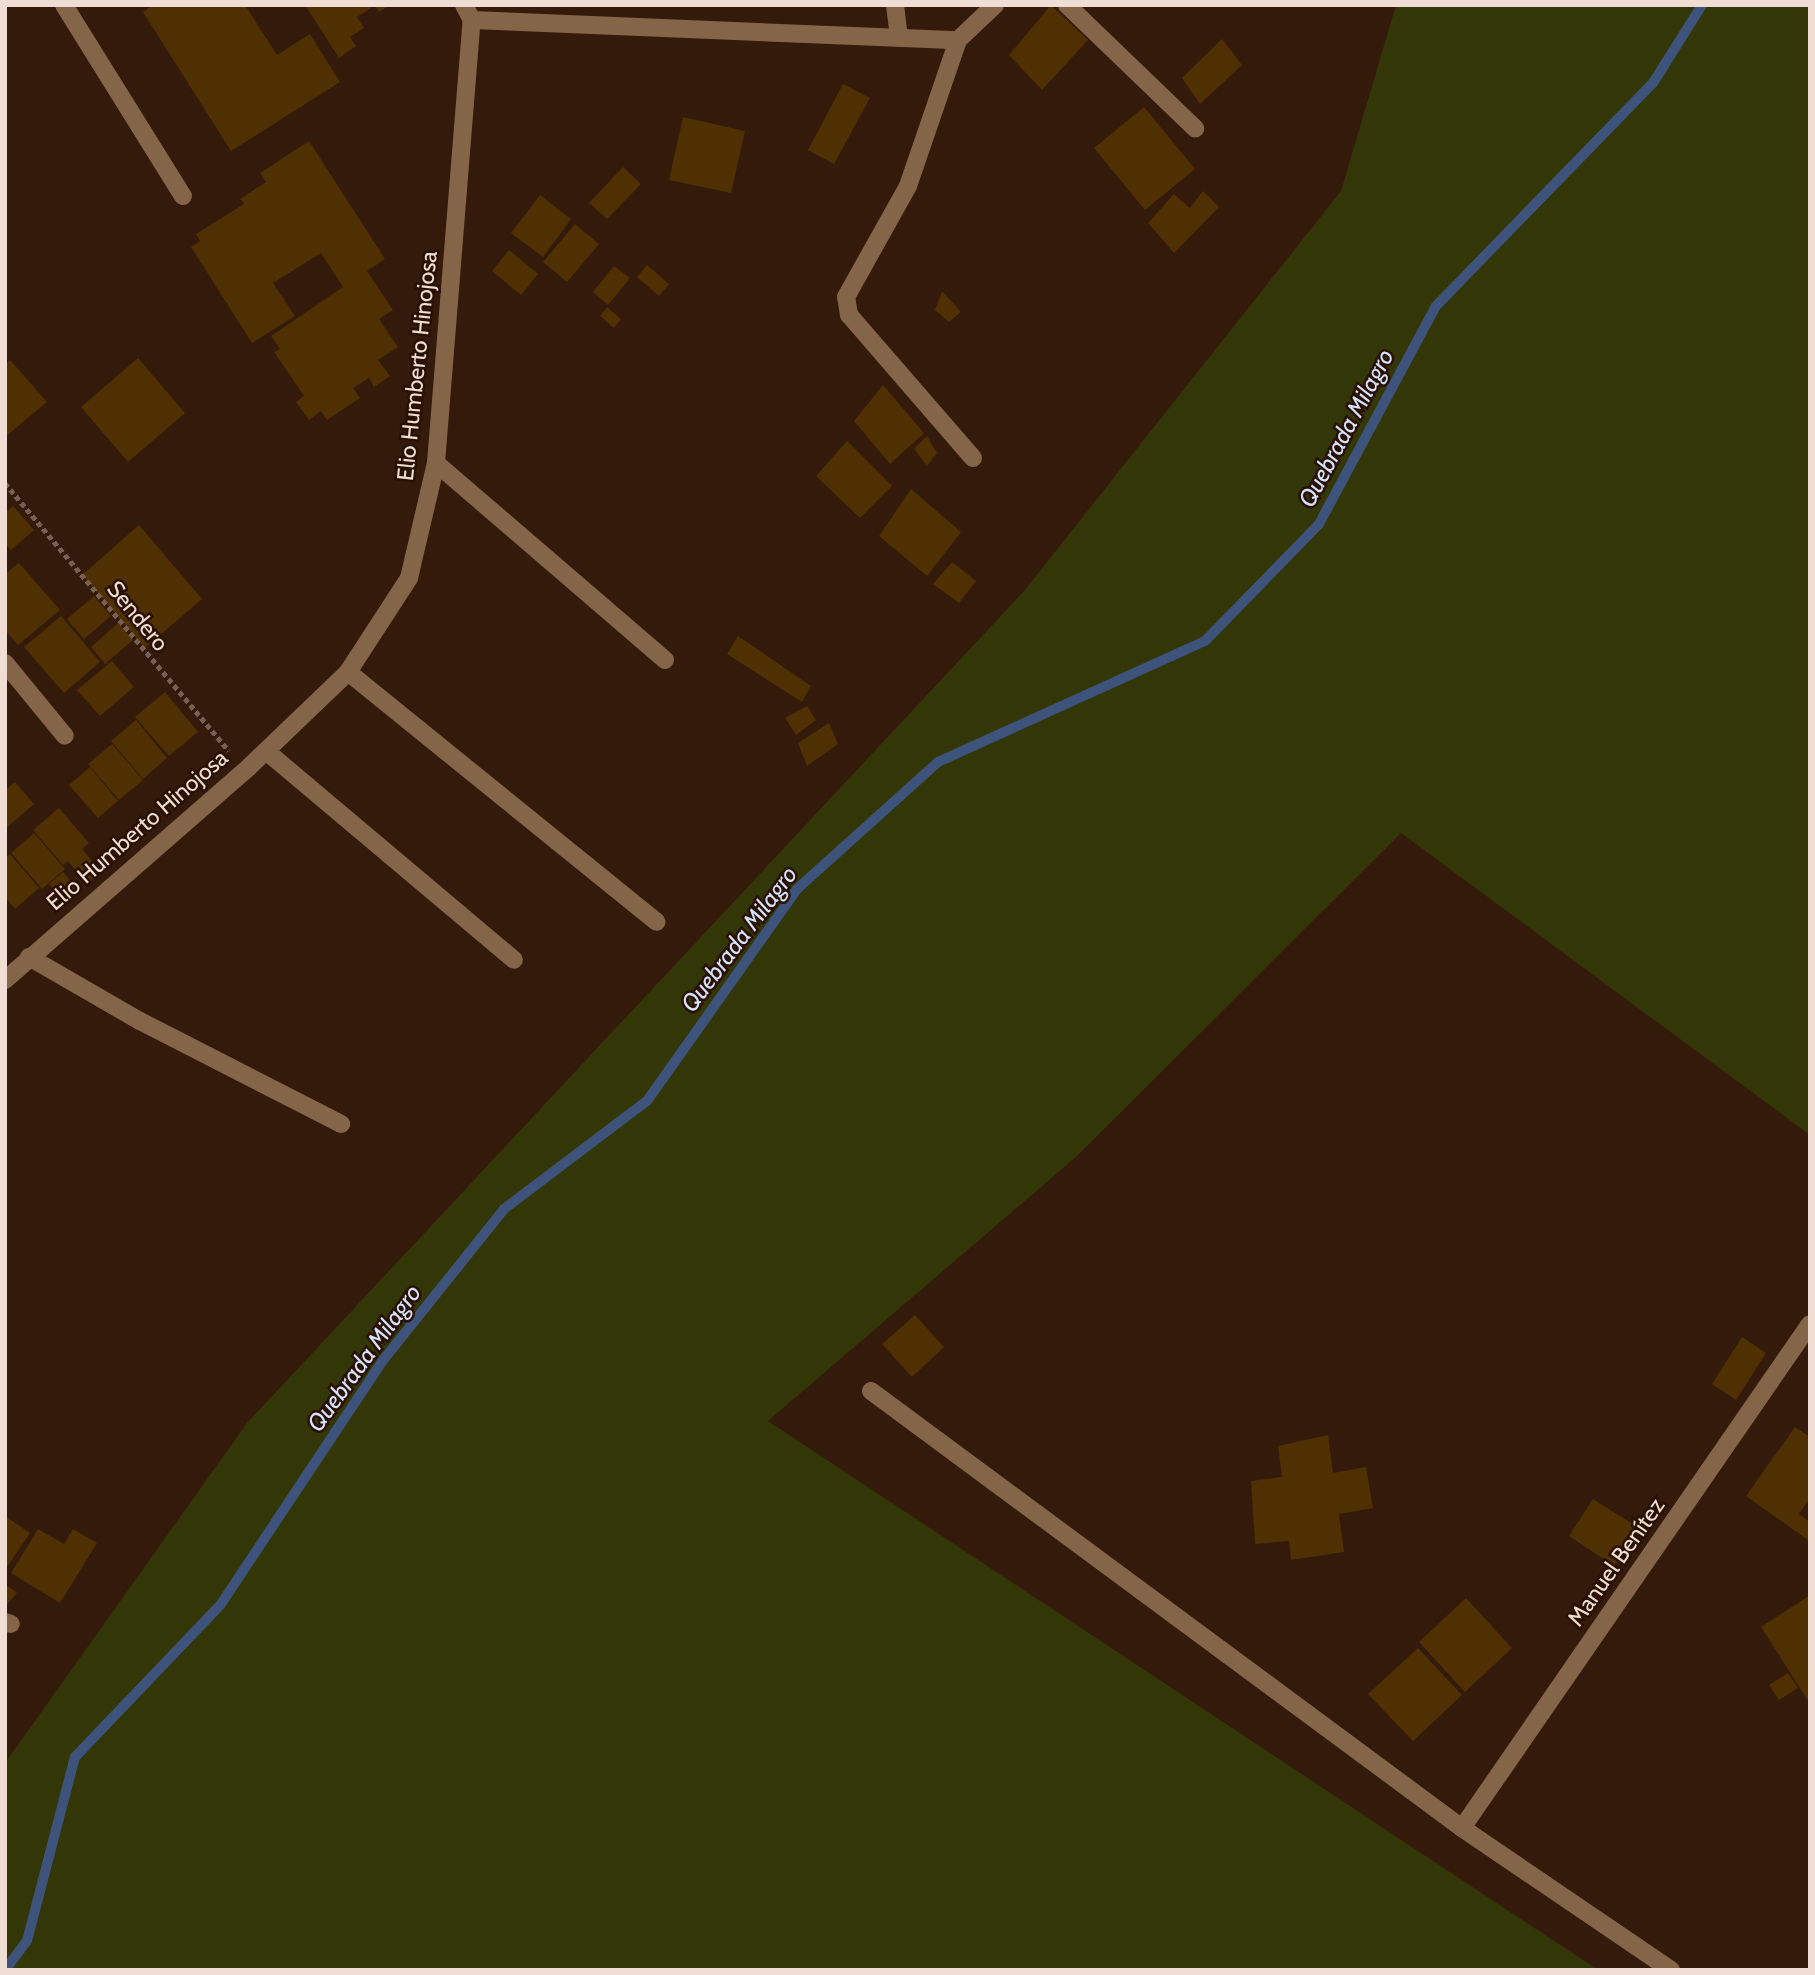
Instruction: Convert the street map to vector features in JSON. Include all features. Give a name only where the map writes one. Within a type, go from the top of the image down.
[{"type":"street","points":[[64,5],[183,196]]},
{"type":"street","points":[[895,5],[899,38]]},
{"type":"street","points":[[973,458],[849,315],[846,297],[908,186],[958,40],[995,5]]},
{"type":"street","points":[[1067,5],[1195,128]]},
{"type":"street","points":[[468,13],[958,40]]},
{"type":"street","name":"Elio Humberto Hinojosa","points":[[5,980],[267,751],[348,672],[409,578],[436,463],[468,13]]},
{"type":"street","points":[[436,463],[665,660]]},
{"type":"street","points":[[5,663],[65,736]]},
{"type":"street","points":[[348,672],[657,922]]},
{"type":"street","points":[[267,751],[514,960]]},
{"type":"street","points":[[29,957],[140,1021],[341,1124]]},
{"type":"street","name":"Manuel Benítez","points":[[1462,1828],[1810,1324]]},
{"type":"street","points":[[871,1391],[1462,1828],[1671,1970]]},
{"type":"path","name":"Sendero","points":[[5,483],[217,741],[249,767]]},
{"type":"green space","points":[[1396,5],[1810,5],[1810,1135],[1401,833],[1076,1157],[768,1421],[1598,1970],[5,1970],[5,1763],[247,1423],[1024,591],[1341,191]]},
{"type":"building","points":[[152,5],[245,5],[277,55],[310,34],[340,82],[231,151],[143,12]]},
{"type":"building","points":[[305,5],[375,5],[357,17],[364,28],[350,37],[356,46],[339,58]]},
{"type":"building","points":[[375,5],[390,5],[379,12]]},
{"type":"building","points":[[1051,5],[1088,40],[1042,90],[1009,55]]},
{"type":"building","points":[[1222,39],[1242,65],[1200,104],[1182,78]]},
{"type":"building","points":[[843,84],[870,98],[834,164],[808,150]]},
{"type":"building","points":[[1144,107],[1195,169],[1145,210],[1094,148]]},
{"type":"building","points":[[683,117],[745,131],[731,193],[669,180]]},
{"type":"building","points":[[309,141],[385,259],[367,271],[393,310],[379,319],[398,347],[378,360],[390,376],[374,387],[369,378],[353,388],[360,398],[327,420],[321,411],[309,420],[296,402],[304,396],[274,352],[280,349],[271,336],[343,287],[321,253],[273,283],[295,316],[252,343],[191,247],[200,241],[196,234],[244,204],[240,199],[266,182],[260,173]]},
{"type":"building","points":[[623,167],[641,184],[607,219],[589,203]]},
{"type":"building","points":[[1203,191],[1219,207],[1174,253],[1148,223],[1174,194],[1190,208]]},
{"type":"building","points":[[540,195],[571,219],[543,257],[511,233]]},
{"type":"building","points":[[575,224],[599,244],[567,282],[543,262]]},
{"type":"building","points":[[509,250],[538,274],[521,295],[492,271]]},
{"type":"building","points":[[647,265],[669,284],[659,296],[637,277]]},
{"type":"building","points":[[614,266],[630,278],[608,305],[593,292]]},
{"type":"building","points":[[942,291],[961,312],[949,322],[935,310]]},
{"type":"building","points":[[607,307],[621,319],[614,328],[600,316]]},
{"type":"building","points":[[138,358],[185,413],[128,462],[81,407]]},
{"type":"building","points":[[10,360],[47,402],[5,437],[5,364]]},
{"type":"building","points":[[883,385],[924,433],[890,464],[854,421]]},
{"type":"building","points":[[927,436],[937,453],[927,466],[914,449]]},
{"type":"building","points":[[847,441],[892,486],[860,518],[816,476]]},
{"type":"building","points":[[911,489],[961,532],[927,576],[879,536]]},
{"type":"building","points":[[13,506],[34,530],[11,550],[5,543],[5,513]]},
{"type":"building","points":[[139,525],[202,599],[145,648],[82,575]]},
{"type":"building","points":[[952,562],[976,581],[959,603],[933,584]]},
{"type":"building","points":[[19,563],[60,610],[18,645],[5,630],[5,574]]},
{"type":"building","points":[[94,596],[111,616],[84,639],[67,619]]},
{"type":"building","points":[[61,616],[100,662],[64,693],[24,647]]},
{"type":"building","points":[[118,623],[133,640],[105,664],[91,647]]},
{"type":"building","points":[[738,636],[811,686],[802,702],[727,654]]},
{"type":"building","points":[[112,661],[134,687],[100,716],[77,690]]},
{"type":"building","points":[[165,692],[198,732],[169,756],[135,717]]},
{"type":"building","points":[[807,706],[816,720],[796,735],[785,718]]},
{"type":"building","points":[[136,720],[167,758],[143,779],[111,741]]},
{"type":"building","points":[[829,723],[838,744],[807,766],[798,743]]},
{"type":"building","points":[[112,744],[143,780],[119,800],[88,764]]},
{"type":"building","points":[[90,767],[118,801],[98,818],[69,785]]},
{"type":"building","points":[[15,782],[34,804],[5,829],[5,790]]},
{"type":"building","points":[[59,808],[89,843],[82,849],[101,872],[87,884],[68,861],[63,865],[33,830]]},
{"type":"building","points":[[34,833],[65,869],[42,889],[11,853]]},
{"type":"building","points":[[10,854],[39,888],[15,909],[5,897],[5,858]]},
{"type":"building","points":[[63,872],[78,890],[65,903],[49,884]]},
{"type":"building","points":[[915,1315],[944,1347],[912,1377],[882,1344]]},
{"type":"building","points":[[1742,1337],[1766,1353],[1736,1400],[1712,1384]]},
{"type":"building","points":[[1795,1427],[1810,1437],[1810,1498],[1799,1514],[1810,1522],[1808,1540],[1746,1496]]},
{"type":"building","points":[[1328,1435],[1333,1473],[1366,1467],[1373,1508],[1339,1514],[1344,1552],[1291,1560],[1289,1541],[1255,1544],[1251,1481],[1282,1477],[1278,1446]]},
{"type":"building","points":[[1593,1499],[1639,1528],[1614,1566],[1569,1536]]},
{"type":"building","points":[[5,1516],[30,1533],[5,1570]]},
{"type":"building","points":[[38,1529],[64,1544],[73,1529],[97,1543],[60,1603],[11,1573]]},
{"type":"building","points":[[5,1584],[17,1593],[5,1607]]},
{"type":"building","points":[[1810,1595],[1810,1704],[1761,1627]]},
{"type":"building","points":[[1466,1598],[1512,1648],[1465,1692],[1419,1642]]},
{"type":"building","points":[[1418,1648],[1462,1695],[1413,1741],[1368,1694]]},
{"type":"building","points":[[1788,1673],[1798,1688],[1779,1700],[1769,1685]]},
{"type":"waterway","name":"Quebrada Milagro","points":[[5,1970],[27,1941],[75,1757],[221,1604],[384,1359],[504,1209],[647,1101],[797,889],[938,762],[1205,641],[1319,524],[1436,306],[1653,83],[1702,5]]}]
